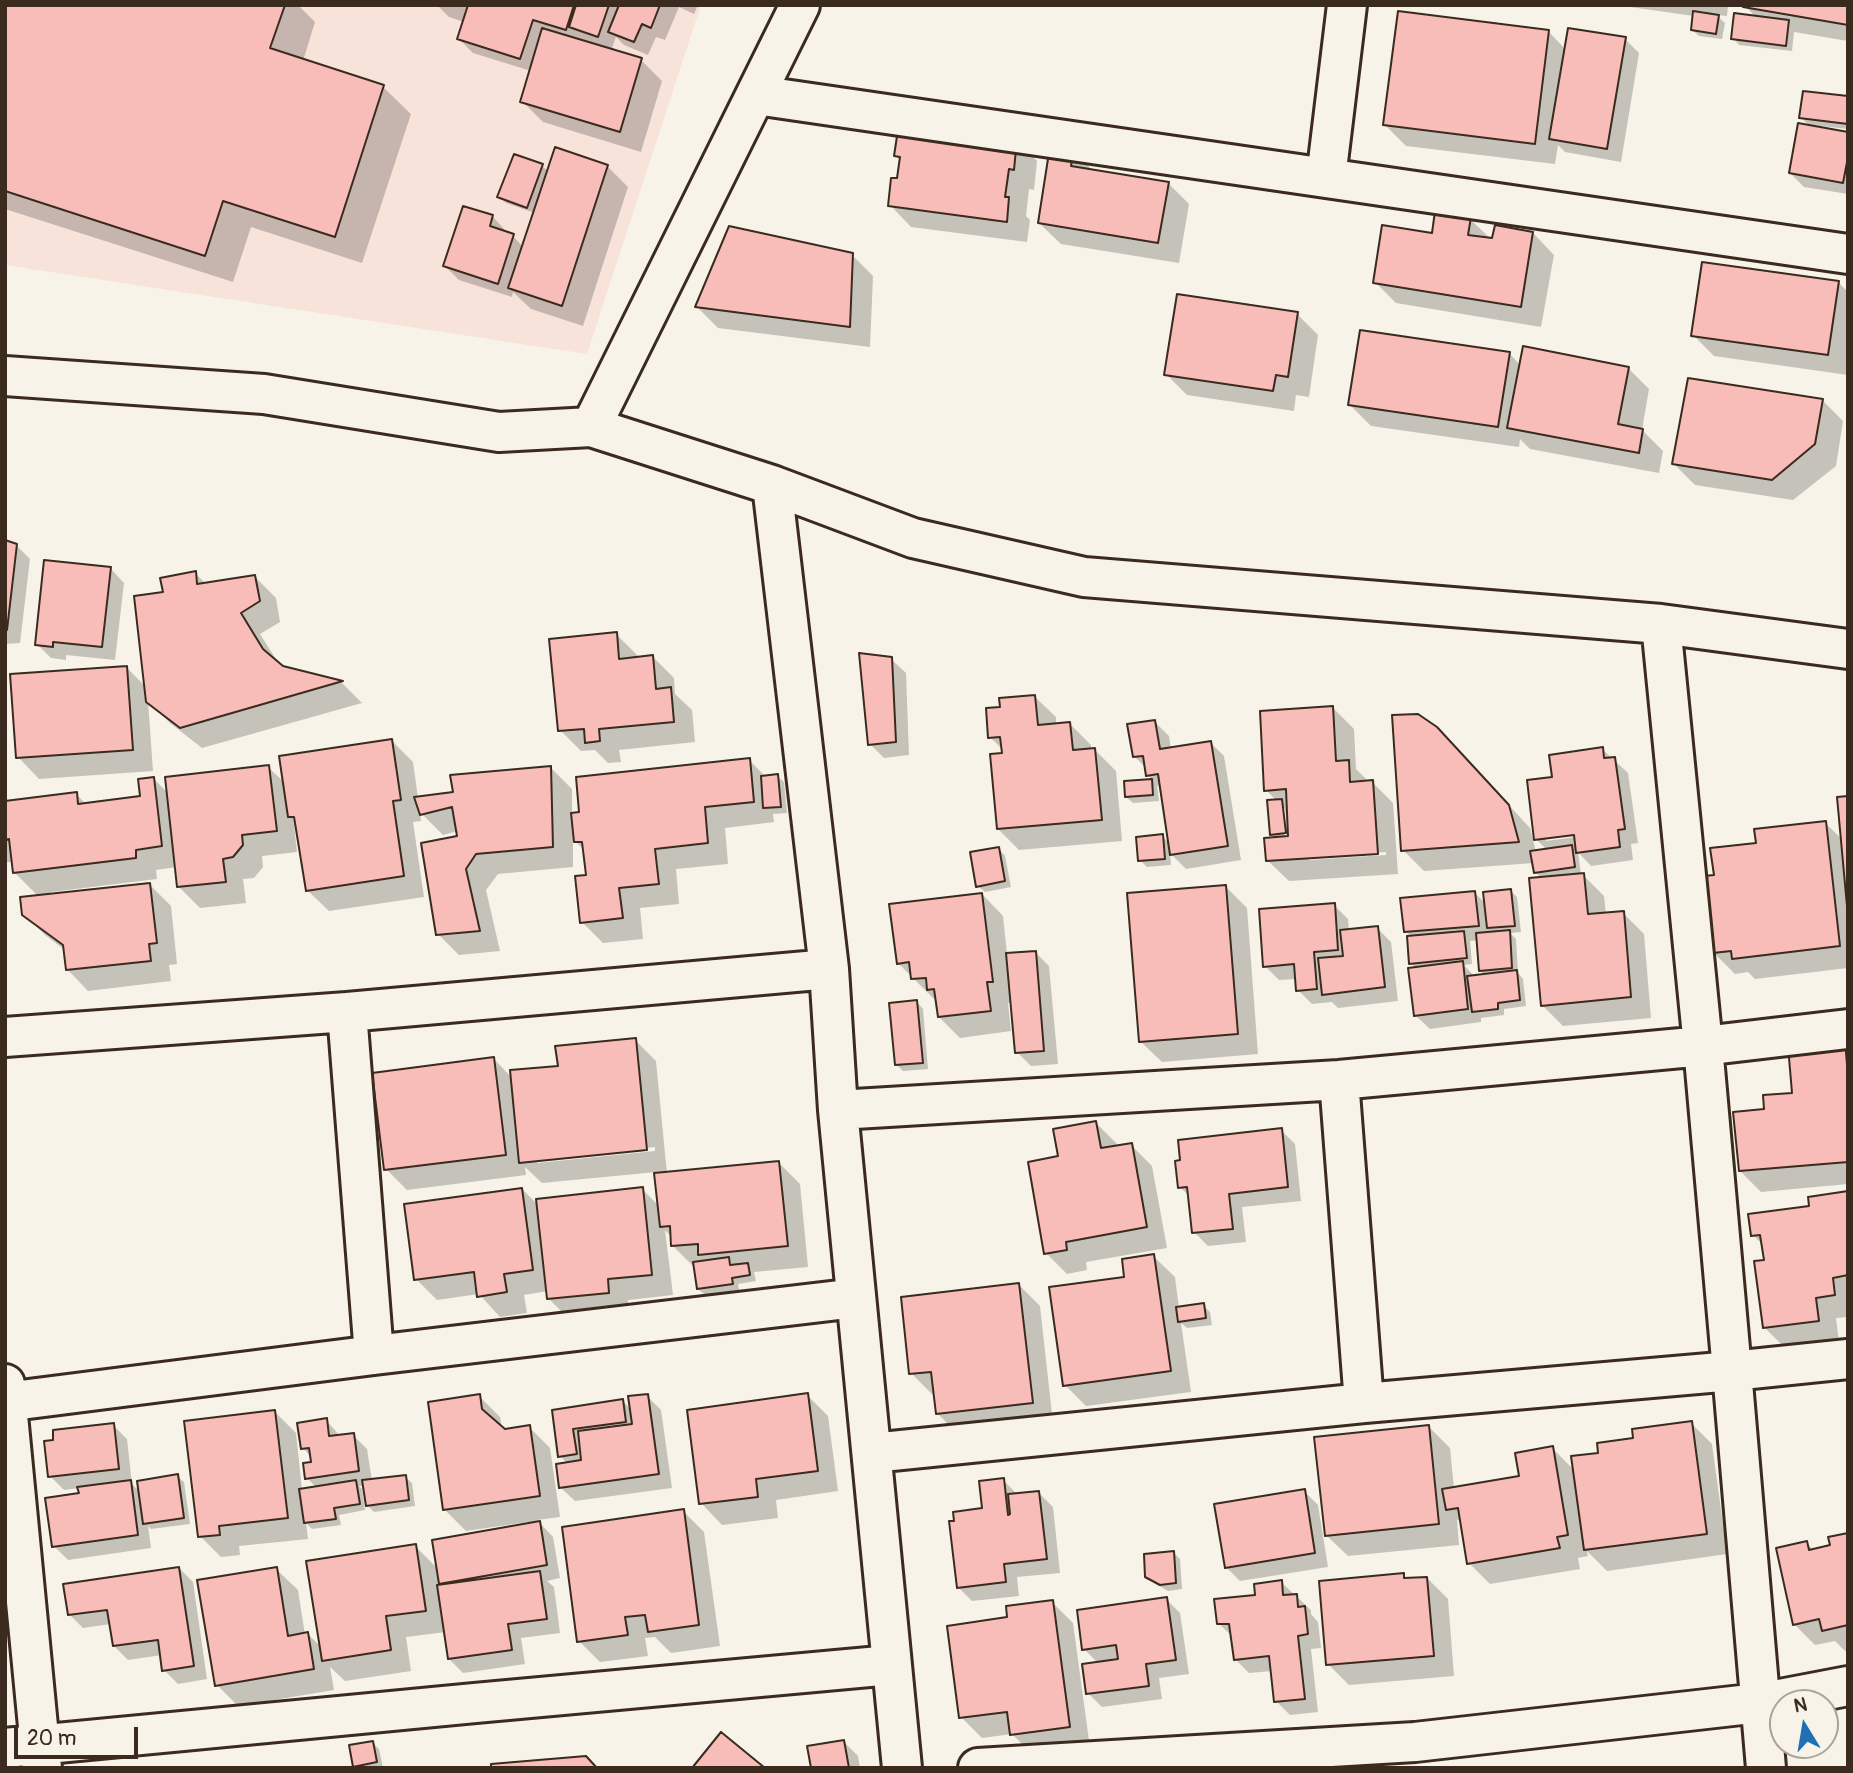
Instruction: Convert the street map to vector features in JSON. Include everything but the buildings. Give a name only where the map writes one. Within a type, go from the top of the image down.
[{"type":"street","points":[[591,427],[800,5]]},
{"type":"street","points":[[1326,178],[1347,5]]},
{"type":"street","points":[[756,95],[1848,254]]},
{"type":"street","points":[[5,376],[264,394],[499,432],[591,427],[772,485],[913,538],[1084,577],[1661,624],[1848,649]]},
{"type":"street","points":[[772,485],[829,969],[838,1110],[902,1768]]},
{"type":"street","points":[[1661,624],[1703,1046],[1766,1768]]},
{"type":"street","points":[[5,1037],[347,1012],[829,969]]},
{"type":"street","points":[[347,1012],[374,1355]]},
{"type":"street","points":[[838,1110],[1339,1080],[1703,1046],[1848,1029]]},
{"type":"street","points":[[1339,1080],[1364,1402]]},
{"type":"street","points":[[856,1298],[6,1396],[29,1754],[475,1703],[891,1665]]},
{"type":"street","points":[[872,1453],[1364,1402],[1848,1359]]},
{"type":"street","points":[[978,1768],[1416,1755],[1759,1703],[1848,1686]]},
{"type":"shaded area","points":[[5,5],[701,5],[587,354],[5,265]]}]
